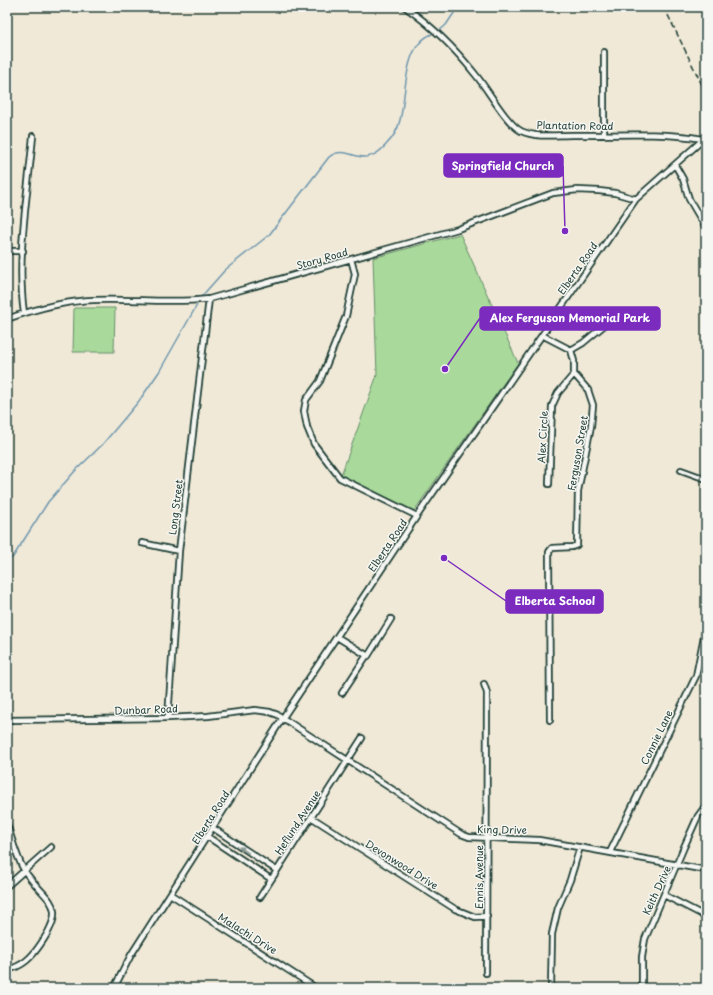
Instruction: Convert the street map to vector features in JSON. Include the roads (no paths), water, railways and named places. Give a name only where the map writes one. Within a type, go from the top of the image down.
[{"type":"street","name":"Plantation Road","points":[[405,7],[416,14],[470,68],[511,122],[521,130],[542,134],[669,135],[704,138]]},
{"type":"street","points":[[604,52],[604,135]]},
{"type":"street","points":[[24,313],[21,295],[23,251],[33,136]]},
{"type":"street","name":"Elberta Road","points":[[114,988],[131,955],[208,837],[282,719],[417,516],[542,334],[636,199],[704,138]]},
{"type":"street","points":[[675,165],[683,179],[689,199],[706,228]]},
{"type":"street","name":"Story Road","points":[[7,319],[51,305],[81,300],[168,302],[208,299],[351,260],[480,221],[530,200],[553,193],[584,190],[615,193],[636,199]]},
{"type":"street","points":[[7,251],[23,251]]},
{"type":"street","points":[[351,260],[354,274],[346,316],[320,381],[306,400],[304,411],[307,427],[314,444],[340,478],[417,516]]},
{"type":"street","name":"Long Street","points":[[168,718],[179,551],[208,299]]},
{"type":"street","points":[[571,350],[583,343],[607,323]]},
{"type":"street","points":[[542,334],[571,350],[574,361],[574,374]]},
{"type":"street","name":"Alex Circle","points":[[549,484],[552,406],[558,393],[574,374]]},
{"type":"street","name":"Ferguson Street","points":[[550,720],[549,552],[552,548],[572,547],[577,545],[578,491],[593,415],[591,396],[574,374]]},
{"type":"street","points":[[681,470],[706,479]]},
{"type":"street","points":[[142,543],[179,551]]},
{"type":"street","points":[[342,693],[367,655],[368,656],[391,619]]},
{"type":"street","name":"Connie Lane","points":[[610,852],[618,832],[696,676],[706,626]]},
{"type":"street","points":[[337,637],[367,655]]},
{"type":"street","name":"Ennis Avenue","points":[[484,684],[487,693],[486,973]]},
{"type":"street","name":"Dunbar Road","points":[[7,720],[168,718],[222,715],[255,710],[270,712],[282,719]]},
{"type":"street","name":"King Drive","points":[[282,719],[461,834],[477,839],[516,838],[539,840],[706,870]]},
{"type":"street","name":"Heflund Avenue","points":[[213,828],[276,870],[362,738]]},
{"type":"street","name":"Keith Drive","points":[[642,988],[642,956],[645,939],[684,847],[705,807]]},
{"type":"street","name":"Devonwood Drive","points":[[311,817],[455,909],[475,917],[487,916]]},
{"type":"street","points":[[7,824],[16,852],[24,870],[49,897],[53,906],[54,916],[48,933],[31,958],[16,968],[7,970]]},
{"type":"street","points":[[208,837],[271,879]]},
{"type":"street","points":[[7,886],[51,847]]},
{"type":"street","points":[[551,988],[552,934],[558,908],[570,880],[580,847]]},
{"type":"street","points":[[260,897],[276,870]]},
{"type":"street","name":"Malachi Drive","points":[[170,894],[316,988]]},
{"type":"street","points":[[664,895],[701,914],[706,919]]},
{"type":"waterway","points":[[439,31],[446,25],[458,7]]},
{"type":"waterway","points":[[201,297],[225,270],[269,235],[329,157],[336,153],[369,157],[377,153],[388,143],[399,124],[407,72],[415,49],[422,40],[432,34]]},
{"type":"waterway","points":[[7,561],[13,557],[48,502],[75,471],[102,445],[139,401],[159,372],[197,305]]},
{"type":"railway","points":[[664,7],[706,93]]},
{"type":"place","name":"Springfield Church","points":[[565,231]]},
{"type":"place","name":"Alex Ferguson Memorial Park","points":[[445,369]]},
{"type":"place","name":"Elberta School","points":[[444,558]]}]
